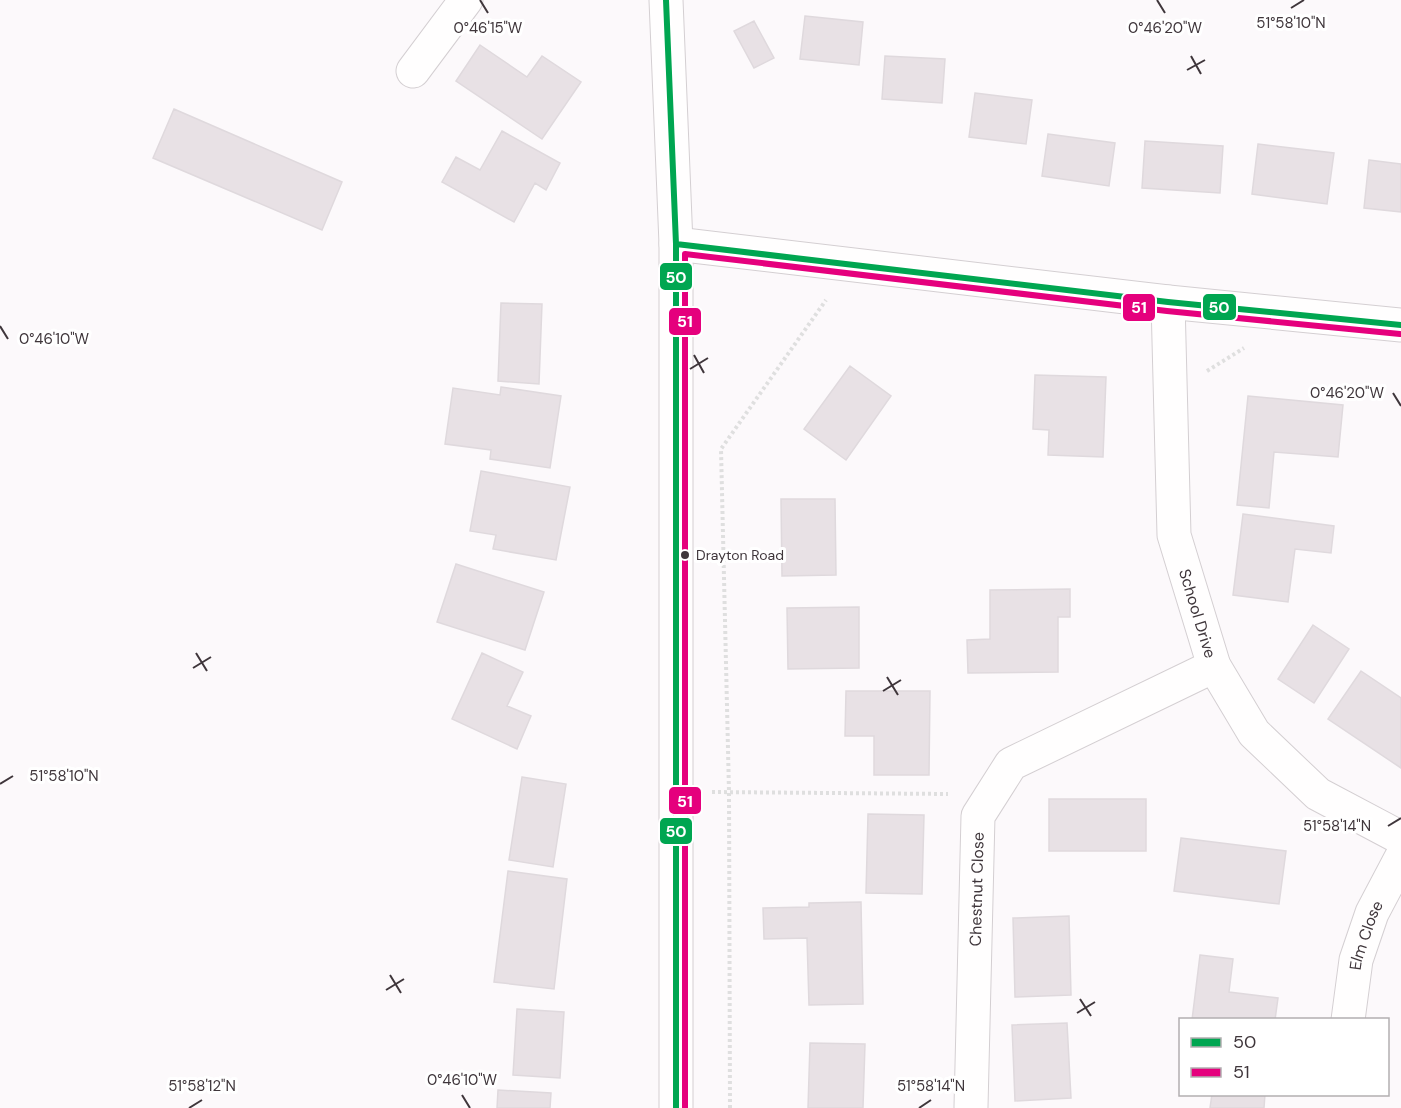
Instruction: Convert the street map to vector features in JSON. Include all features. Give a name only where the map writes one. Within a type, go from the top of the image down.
[{"type":"street","points":[[413,71],[466,0]]},
{"type":"street","points":[[666,0],[676,244],[675,1108]]},
{"type":"street","points":[[676,244],[1168,302],[1401,325]]},
{"type":"street","name":"School Drive","points":[[1168,302],[1174,536],[1214,666],[1254,733],[1318,794],[1401,838]]},
{"type":"street","name":"Chestnut Close","points":[[971,1107],[978,816],[1011,764],[1214,666]]},
{"type":"street","name":"Elm Close","points":[[1348,1018],[1360,951],[1372,913],[1401,858]]},
{"type":"path","points":[[730,1108],[729,792],[722,449],[836,285],[839,263]]},
{"type":"path","points":[[676,792],[992,794]]},
{"type":"building","points":[[805,16],[863,22],[859,65],[800,59]]},
{"type":"building","points":[[754,21],[774,58],[754,68],[734,31]]},
{"type":"building","points":[[480,45],[527,77],[542,56],[581,82],[542,139],[456,81]]},
{"type":"building","points":[[885,56],[945,59],[942,103],[882,99]]},
{"type":"building","points":[[975,93],[1032,100],[1026,144],[969,137]]},
{"type":"building","points":[[174,109],[342,182],[322,230],[153,158]]},
{"type":"building","points":[[502,131],[560,163],[546,190],[535,183],[514,222],[442,182],[456,157],[480,170]]},
{"type":"building","points":[[1048,134],[1115,143],[1109,186],[1042,176]]},
{"type":"building","points":[[1145,141],[1223,146],[1220,193],[1142,188]]},
{"type":"building","points":[[1258,144],[1334,153],[1327,204],[1252,194]]},
{"type":"building","points":[[1369,160],[1401,164],[1401,212],[1364,208]]},
{"type":"building","points":[[501,303],[542,304],[539,384],[498,381]]},
{"type":"building","points":[[850,366],[891,396],[846,460],[804,429]]},
{"type":"building","points":[[1035,375],[1106,377],[1103,457],[1048,455],[1049,430],[1033,429]]},
{"type":"building","points":[[501,387],[561,396],[550,468],[490,459],[491,450],[445,444],[453,388],[500,395]]},
{"type":"building","points":[[1248,396],[1343,405],[1338,457],[1274,452],[1269,508],[1237,505]]},
{"type":"building","points":[[481,471],[570,487],[556,560],[493,549],[496,535],[470,531]]},
{"type":"building","points":[[781,499],[835,499],[836,575],[782,576]]},
{"type":"building","points":[[1243,514],[1334,526],[1331,553],[1295,549],[1288,602],[1233,595]]},
{"type":"building","points":[[456,564],[544,592],[525,650],[437,622]]},
{"type":"building","points":[[1070,589],[1070,617],[1058,617],[1058,672],[968,673],[967,640],[990,639],[990,590]]},
{"type":"building","points":[[859,607],[859,668],[788,669],[787,608]]},
{"type":"building","points":[[1313,625],[1349,649],[1314,703],[1278,679]]},
{"type":"building","points":[[482,653],[523,672],[507,706],[531,716],[517,749],[452,719]]},
{"type":"building","points":[[1361,671],[1401,698],[1401,768],[1328,719]]},
{"type":"building","points":[[846,691],[930,691],[929,775],[874,775],[874,736],[845,736]]},
{"type":"building","points":[[522,777],[566,784],[553,867],[509,860]]},
{"type":"building","points":[[1049,799],[1146,799],[1146,851],[1049,851]]},
{"type":"building","points":[[868,814],[924,815],[922,894],[866,893]]},
{"type":"building","points":[[1181,838],[1286,851],[1279,904],[1174,891]]},
{"type":"building","points":[[508,871],[567,879],[554,989],[494,982]]},
{"type":"building","points":[[861,902],[863,1004],[809,1005],[807,938],[764,939],[763,908],[809,907],[809,903]]},
{"type":"building","points":[[1069,916],[1071,995],[1015,997],[1013,918]]},
{"type":"building","points":[[1200,955],[1233,959],[1229,992],[1278,998],[1275,1018],[1192,1018]]},
{"type":"building","points":[[517,1009],[564,1012],[560,1078],[513,1075]]},
{"type":"building","points":[[1067,1023],[1071,1098],[1015,1101],[1012,1025]]},
{"type":"building","points":[[810,1043],[865,1044],[863,1108],[808,1108]]},
{"type":"building","points":[[498,1090],[551,1093],[550,1108],[497,1108]]},
{"type":"building","points":[[1212,1096],[1265,1096],[1264,1108],[1210,1108]]},
{"type":"transit line","name":"50","points":[[666,0],[676,244],[676,1108]]},
{"type":"transit line","name":"50","points":[[676,244],[1168,302],[1401,325]]},
{"type":"transit line","name":"51","points":[[685,1108],[685,254],[1167,311],[1400,334]]},
{"type":"place","name":"Drayton Road","points":[[685,555]]}]
